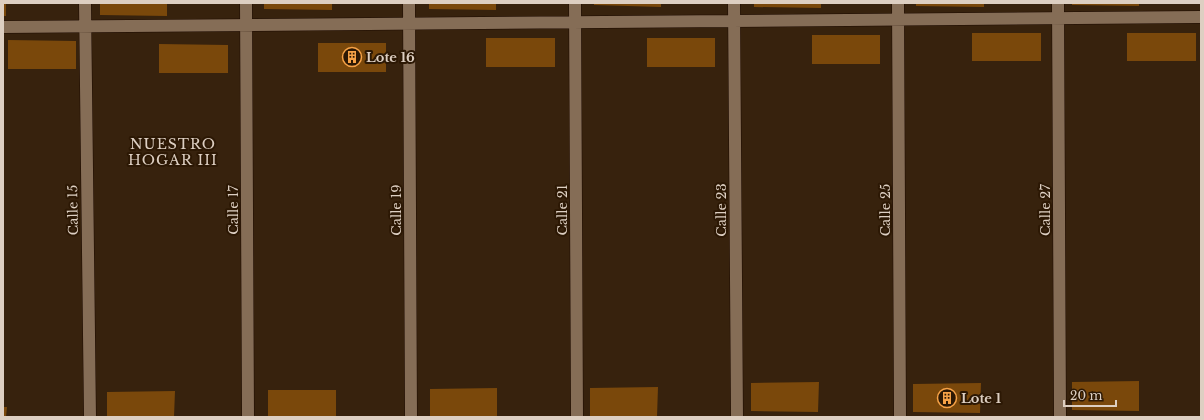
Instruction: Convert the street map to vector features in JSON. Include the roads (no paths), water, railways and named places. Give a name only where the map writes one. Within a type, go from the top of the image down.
[{"type":"street","name":"Calle 15","points":[[85,3],[84,26],[90,417]]},
{"type":"street","name":"Calle 17","points":[[246,3],[248,417]]},
{"type":"street","name":"Calle 19","points":[[409,3],[411,417]]},
{"type":"street","name":"Calle 21","points":[[574,3],[576,417]]},
{"type":"street","name":"Calle 23","points":[[734,3],[737,417]]},
{"type":"street","name":"Calle 25","points":[[898,3],[900,417]]},
{"type":"street","name":"Calle 27","points":[[1058,3],[1060,417]]},
{"type":"street","points":[[3,27],[1201,17]]},
{"type":"place","name":"Lote 16","points":[[352,57]]},
{"type":"place","name":"Lote 1","points":[[947,398]]},
{"type":"district","name":"NUESTRO HOGAR III","points":[[173,152]]}]
